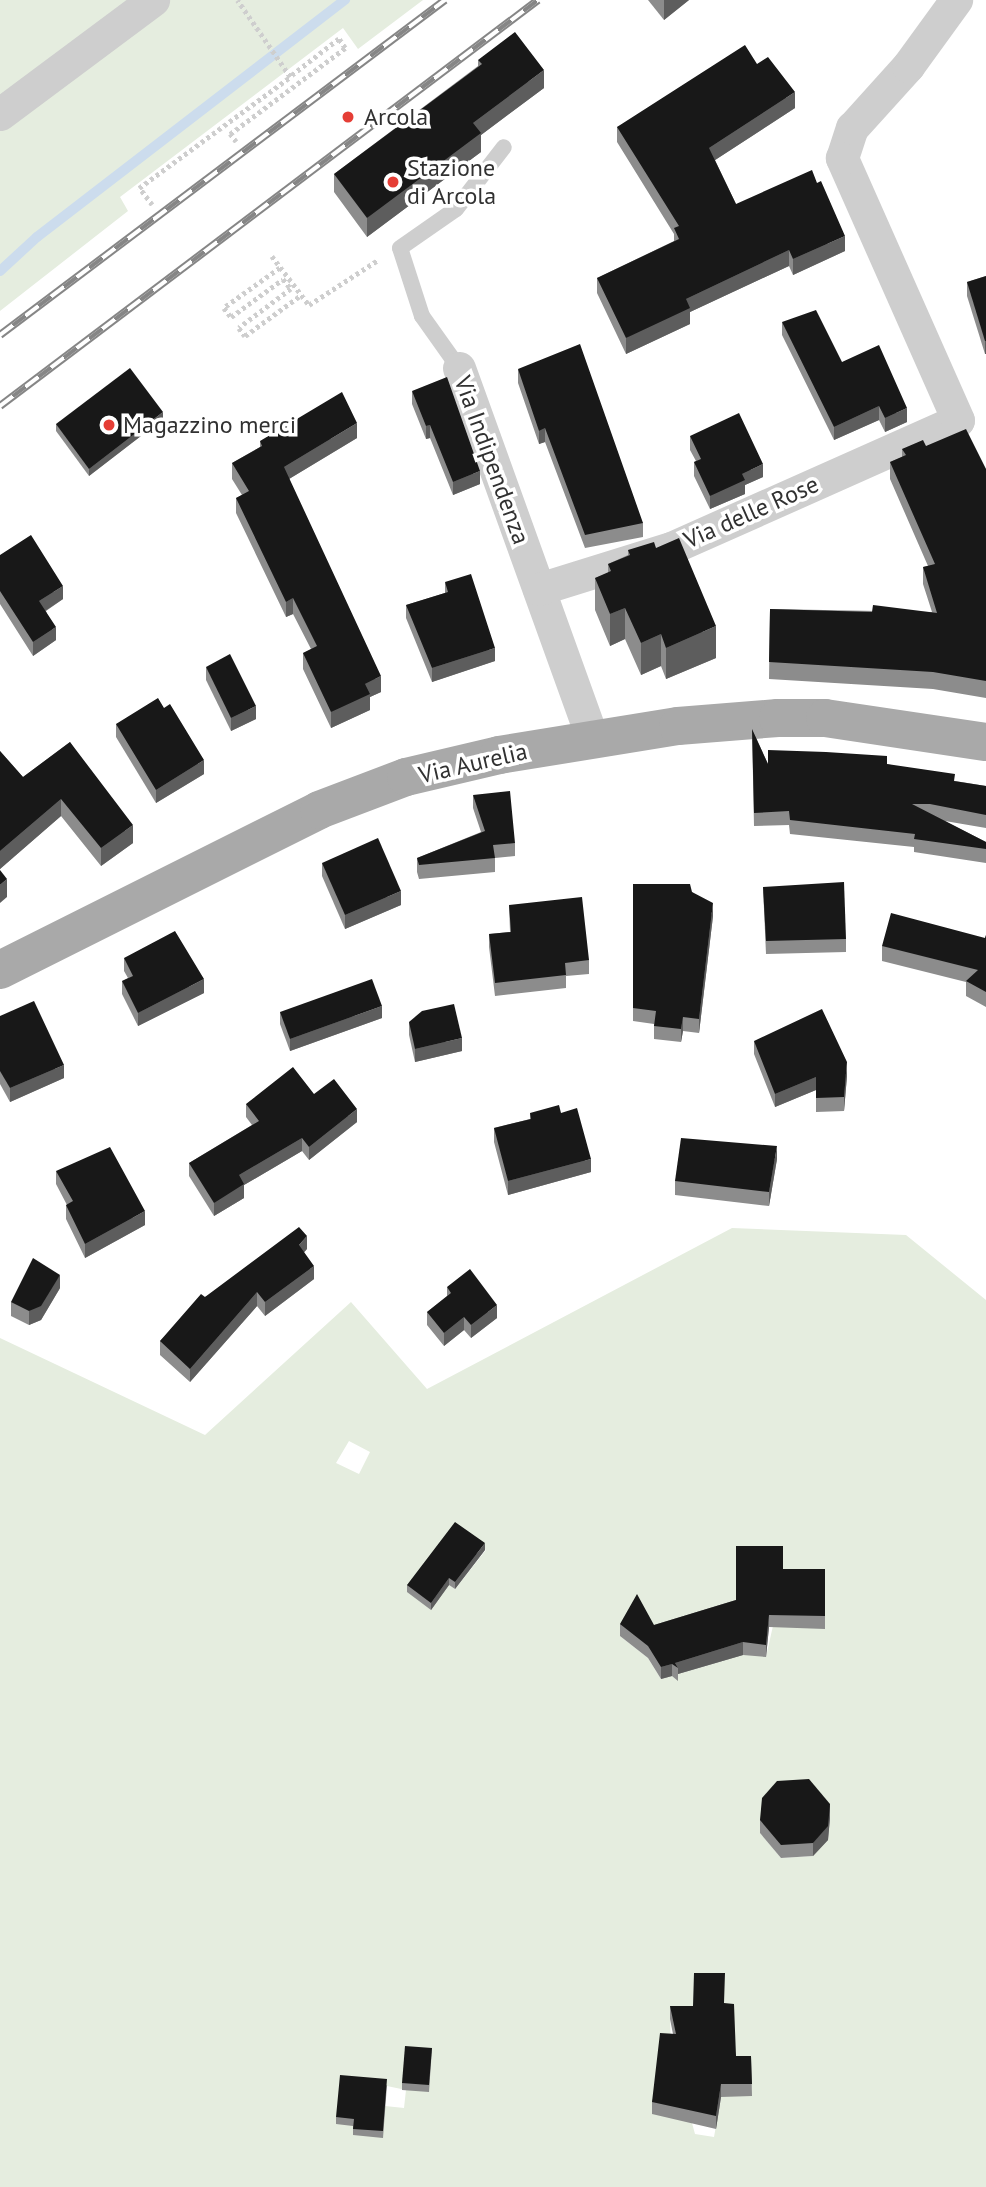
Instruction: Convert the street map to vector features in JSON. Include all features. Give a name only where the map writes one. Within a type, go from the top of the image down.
[{"type":"main road","name":"Via Aurelia","points":[[0,970],[362,792],[499,755],[592,738],[729,720],[825,718],[986,742]]},
{"type":"street","points":[[0,114],[153,0]]},
{"type":"street","name":"Via delle Rose","points":[[539,589],[671,548],[958,420],[842,158],[852,128],[908,66],[956,0]]},
{"type":"street","name":"Via Indipendenza","points":[[459,368],[592,738]]},
{"type":"lane","points":[[400,248],[456,209],[504,147]]},
{"type":"lane","name":"Via Indipendenza","points":[[400,248],[422,316],[459,368]]},
{"type":"path","points":[[237,0],[289,77]]},
{"type":"path","points":[[152,205],[139,188],[339,39],[345,48],[230,134],[236,142]]},
{"type":"path","points":[[272,256],[309,305],[356,271],[400,248]]},
{"type":"path","points":[[280,268],[224,308],[231,317],[283,279],[291,289],[239,327],[245,336],[301,295]]},
{"type":"shaded area","points":[[0,0],[144,0],[0,107]]},
{"type":"shaded area","points":[[168,0],[423,0],[358,49],[343,28],[120,197],[128,211],[0,311],[0,124]]},
{"type":"shaded area","points":[[732,1228],[906,1235],[986,1300],[986,2187],[0,2187],[0,1338],[205,1435],[351,1302],[427,1389]],"holes":[[[349,1441],[370,1452],[359,1474],[336,1463]],[[455,1529],[486,1550],[455,1589],[449,1585]],[[736,1558],[783,1559],[783,1581],[766,1657]],[[620,1636],[732,1658],[661,1679],[648,1658]],[[762,1811],[830,1818],[828,1840],[813,1856],[781,1858],[760,1833]],[[670,2019],[693,2019],[736,2069],[721,2097],[714,2137],[695,2134],[671,2046]],[[387,2086],[406,2090],[404,2108],[385,2106],[354,2126]]]},
{"type":"building","points":[[515,32],[544,70],[473,123],[481,133],[367,218],[334,174],[482,64],[478,60]]},
{"type":"building","points":[[745,45],[757,64],[768,57],[795,92],[709,148],[736,204],[812,170],[817,183],[821,181],[845,236],[793,259],[789,250],[686,299],[690,308],[626,338],[597,278],[679,239],[674,228],[679,226],[617,127]]},
{"type":"building","points":[[986,276],[986,341],[985,341],[967,282]]},
{"type":"building","points":[[816,310],[842,362],[879,345],[907,408],[885,418],[879,406],[834,427],[782,322]]},
{"type":"building","points":[[580,344],[643,523],[585,535],[545,428],[539,431],[518,369]]},
{"type":"building","name":"Magazzino merci","points":[[130,368],[163,412],[89,469],[56,424]]},
{"type":"building","points":[[447,377],[480,471],[453,482],[430,425],[426,426],[412,391]]},
{"type":"building","points":[[342,392],[357,423],[284,467],[381,676],[365,684],[370,694],[331,712],[303,653],[317,646],[293,598],[286,602],[236,498],[249,491],[232,463],[262,446],[260,441]]},
{"type":"building","points":[[739,413],[763,464],[742,474],[745,480],[710,496],[694,462],[701,459],[690,436]]},
{"type":"building","points":[[966,429],[986,469],[986,681],[933,672],[769,662],[770,609],[872,612],[873,605],[937,613],[923,567],[935,564],[890,462],[906,455],[902,449],[923,440],[926,446]]},
{"type":"building","points":[[31,535],[63,586],[39,601],[56,627],[33,642],[0,591],[0,555]]},
{"type":"building","points":[[679,538],[716,626],[666,648],[661,634],[641,643],[625,608],[610,614],[595,578],[611,571],[608,564],[630,555],[628,550],[654,542],[656,548]]},
{"type":"building","points":[[471,574],[495,648],[432,668],[406,605],[448,592],[445,582]]},
{"type":"building","points":[[230,654],[256,706],[231,718],[206,667]]},
{"type":"building","points":[[158,698],[164,708],[170,704],[204,760],[156,790],[116,724]]},
{"type":"building","points":[[752,729],[768,764],[768,750],[887,756],[887,764],[955,774],[954,781],[986,786],[986,815],[930,804],[912,804],[986,842],[986,849],[914,839],[915,834],[790,820],[789,811],[754,813]]},
{"type":"building","points":[[70,742],[133,825],[101,848],[61,799],[0,851],[0,751],[23,777]]},
{"type":"building","points":[[510,791],[515,843],[493,845],[495,858],[419,865],[417,858],[485,831],[473,795]]},
{"type":"building","points":[[378,838],[401,891],[345,915],[322,863]]},
{"type":"building","points":[[0,870],[7,879],[0,885]]},
{"type":"building","points":[[844,882],[846,939],[766,941],[763,887]]},
{"type":"building","points":[[633,884],[690,884],[692,892],[713,903],[699,1019],[683,1017],[681,1029],[654,1026],[656,1011],[633,1008]]},
{"type":"building","points":[[582,897],[589,960],[565,963],[566,975],[495,983],[489,934],[511,932],[509,905]]},
{"type":"building","points":[[891,913],[985,938],[986,935],[986,992],[966,981],[978,970],[882,946]]},
{"type":"building","points":[[175,931],[204,979],[138,1013],[122,981],[133,976],[124,958]]},
{"type":"building","points":[[372,979],[382,1006],[290,1039],[280,1012]]},
{"type":"building","points":[[34,1001],[64,1065],[10,1088],[0,1071],[0,1016]]},
{"type":"building","points":[[454,1004],[462,1038],[415,1049],[409,1022],[422,1011]]},
{"type":"building","points":[[822,1009],[847,1062],[844,1097],[816,1098],[816,1077],[775,1094],[754,1041]]},
{"type":"building","points":[[293,1067],[314,1094],[334,1079],[357,1109],[309,1147],[302,1138],[239,1175],[244,1184],[214,1203],[189,1163],[259,1121],[246,1104]]},
{"type":"building","points":[[559,1105],[561,1113],[577,1108],[591,1159],[508,1181],[494,1128],[531,1119],[530,1113]]},
{"type":"building","points":[[681,1138],[777,1146],[769,1192],[675,1181]]},
{"type":"building","points":[[110,1147],[145,1211],[85,1244],[66,1205],[73,1201],[56,1171]]},
{"type":"building","points":[[299,1227],[307,1236],[299,1245],[314,1266],[265,1302],[257,1292],[190,1369],[160,1341],[201,1294],[205,1297]]},
{"type":"building","points":[[33,1258],[60,1275],[41,1306],[29,1311],[11,1302]]},
{"type":"building","points":[[470,1269],[497,1305],[471,1325],[464,1317],[444,1333],[427,1312],[451,1293],[447,1287]]},
{"type":"building","points":[[455,1522],[485,1543],[455,1582],[449,1578],[431,1603],[407,1585]]},
{"type":"building","points":[[736,1546],[783,1546],[783,1569],[825,1569],[825,1616],[769,1615],[766,1645],[743,1642],[675,1663],[678,1668],[672,1664],[661,1667],[648,1646],[620,1624],[637,1594],[654,1625],[736,1600]]},
{"type":"building","points":[[809,1779],[830,1804],[828,1826],[813,1843],[781,1845],[760,1820],[762,1798],[777,1781]]},
{"type":"building","points":[[694,1973],[725,1973],[724,2003],[734,2004],[736,2056],[751,2056],[752,2084],[721,2084],[716,2116],[652,2102],[660,2033],[676,2034],[670,2006],[693,2006]]},
{"type":"building","points":[[405,2046],[432,2048],[429,2085],[402,2083]]},
{"type":"building","points":[[340,2075],[387,2079],[383,2131],[353,2129],[354,2119],[336,2117]]},
{"type":"waterway","points":[[0,271],[37,237],[345,0]]},
{"type":"railway","points":[[0,335],[445,0]]},
{"type":"railway","points":[[0,406],[538,0]]},
{"type":"place","name":"Arcola","points":[[348,117]]},
{"type":"place","name":"Stazione di Arcola","points":[[393,182]]},
{"type":"place","name":"Magazzino merci","points":[[109,425]]}]
